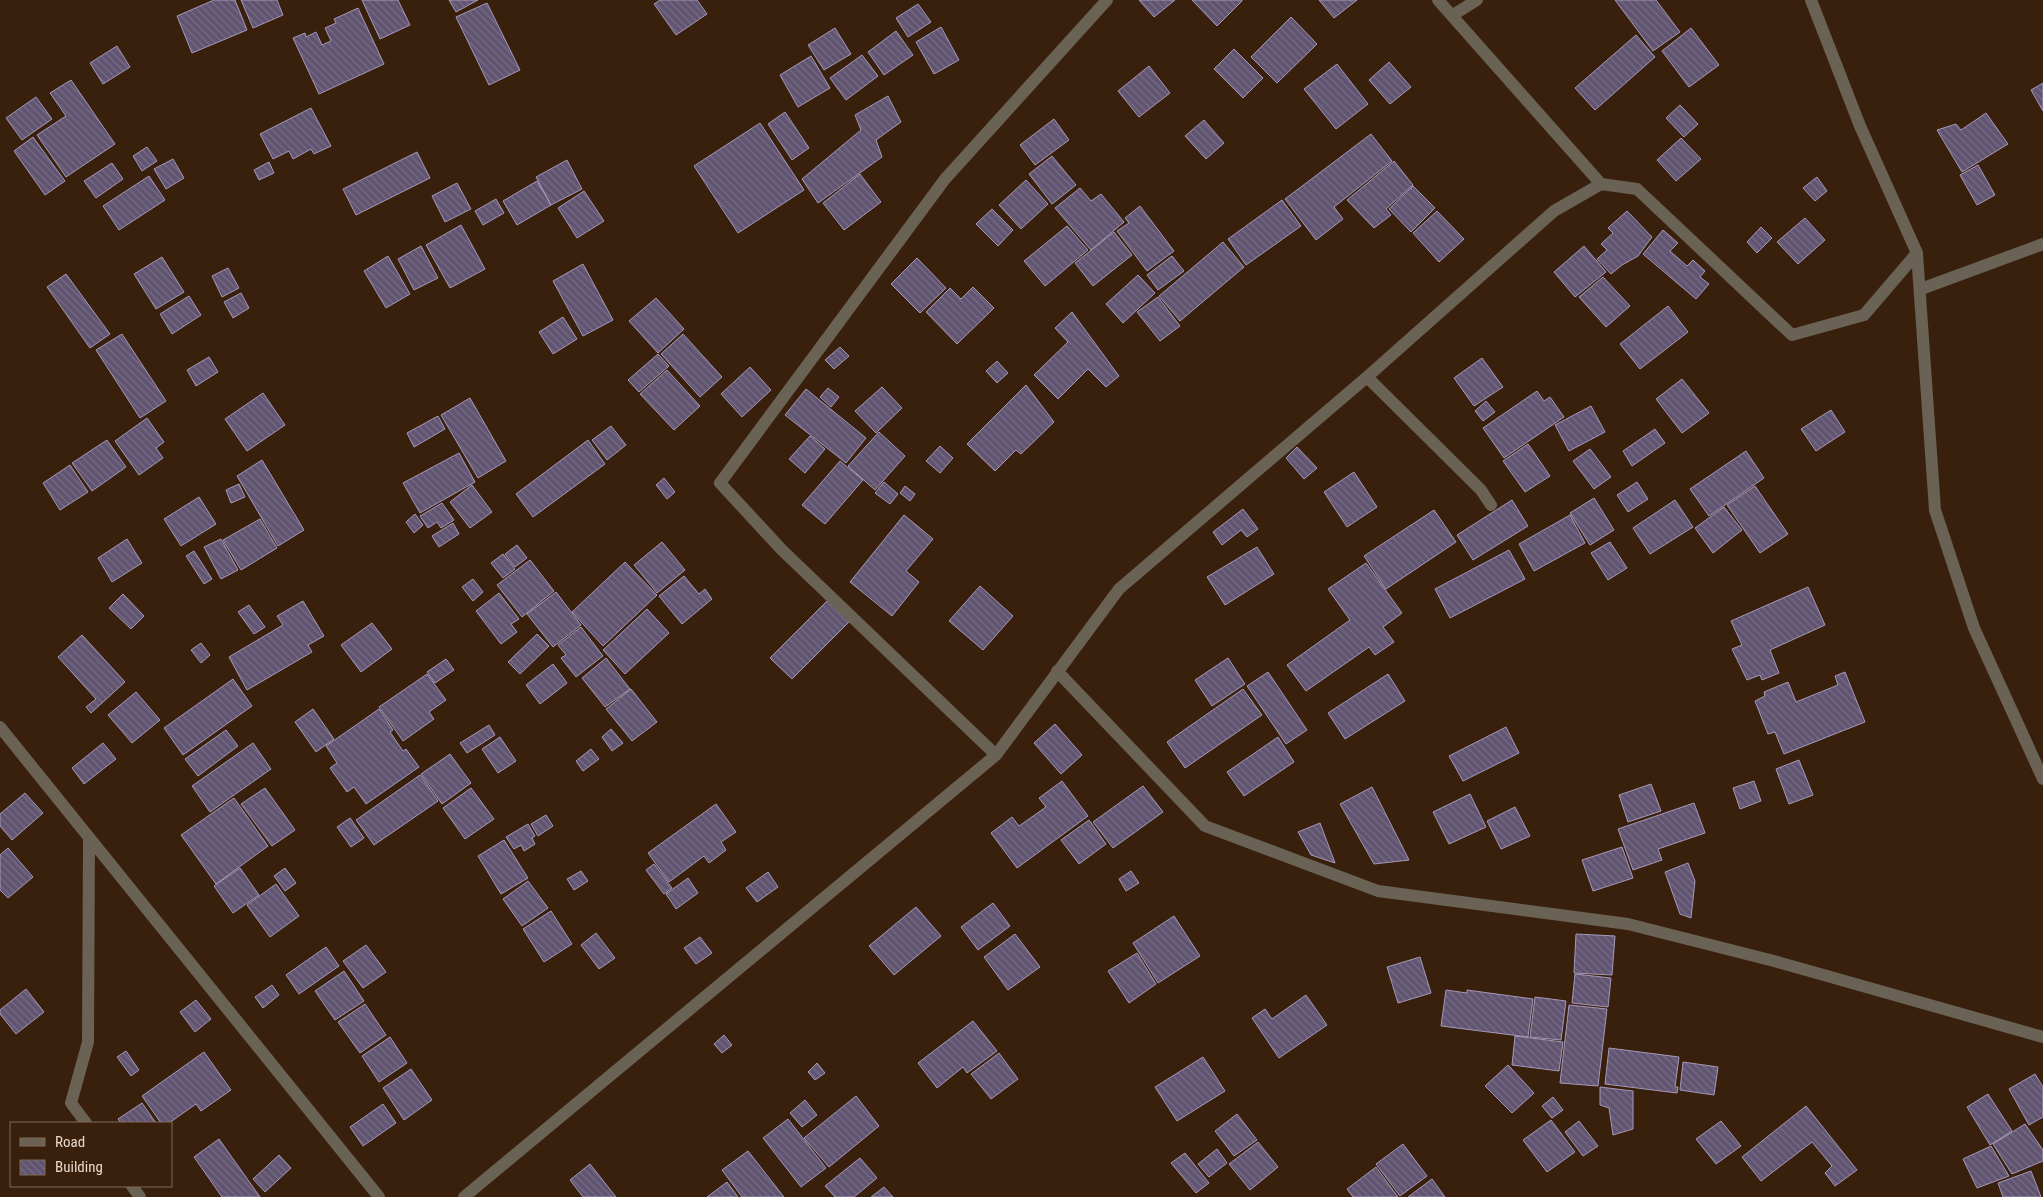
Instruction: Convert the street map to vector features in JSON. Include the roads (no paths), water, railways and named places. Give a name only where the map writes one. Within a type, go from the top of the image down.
[{"type":"street","points":[[996,755],[782,550],[720,483],[945,179],[1107,0]]},
{"type":"street","points":[[1438,0],[1601,184]]},
{"type":"street","points":[[1452,15],[1477,0]]},
{"type":"street","points":[[1811,0],[1860,126],[1917,253],[1921,289],[1934,510],[1974,628],[2043,779]]},
{"type":"street","points":[[464,1197],[996,755],[1119,589],[1367,377],[1554,211],[1601,184],[1637,189],[1792,336],[1864,315],[1917,253]]},
{"type":"street","points":[[1921,289],[2043,244]]},
{"type":"street","points":[[1367,377],[1481,490],[1491,505]]},
{"type":"street","points":[[1057,671],[1204,826],[1378,891],[1628,924],[1774,961],[2043,1037]]},
{"type":"street","points":[[0,727],[378,1197]]},
{"type":"street","points":[[85,1122],[71,1103],[88,1042],[89,838]]}]
